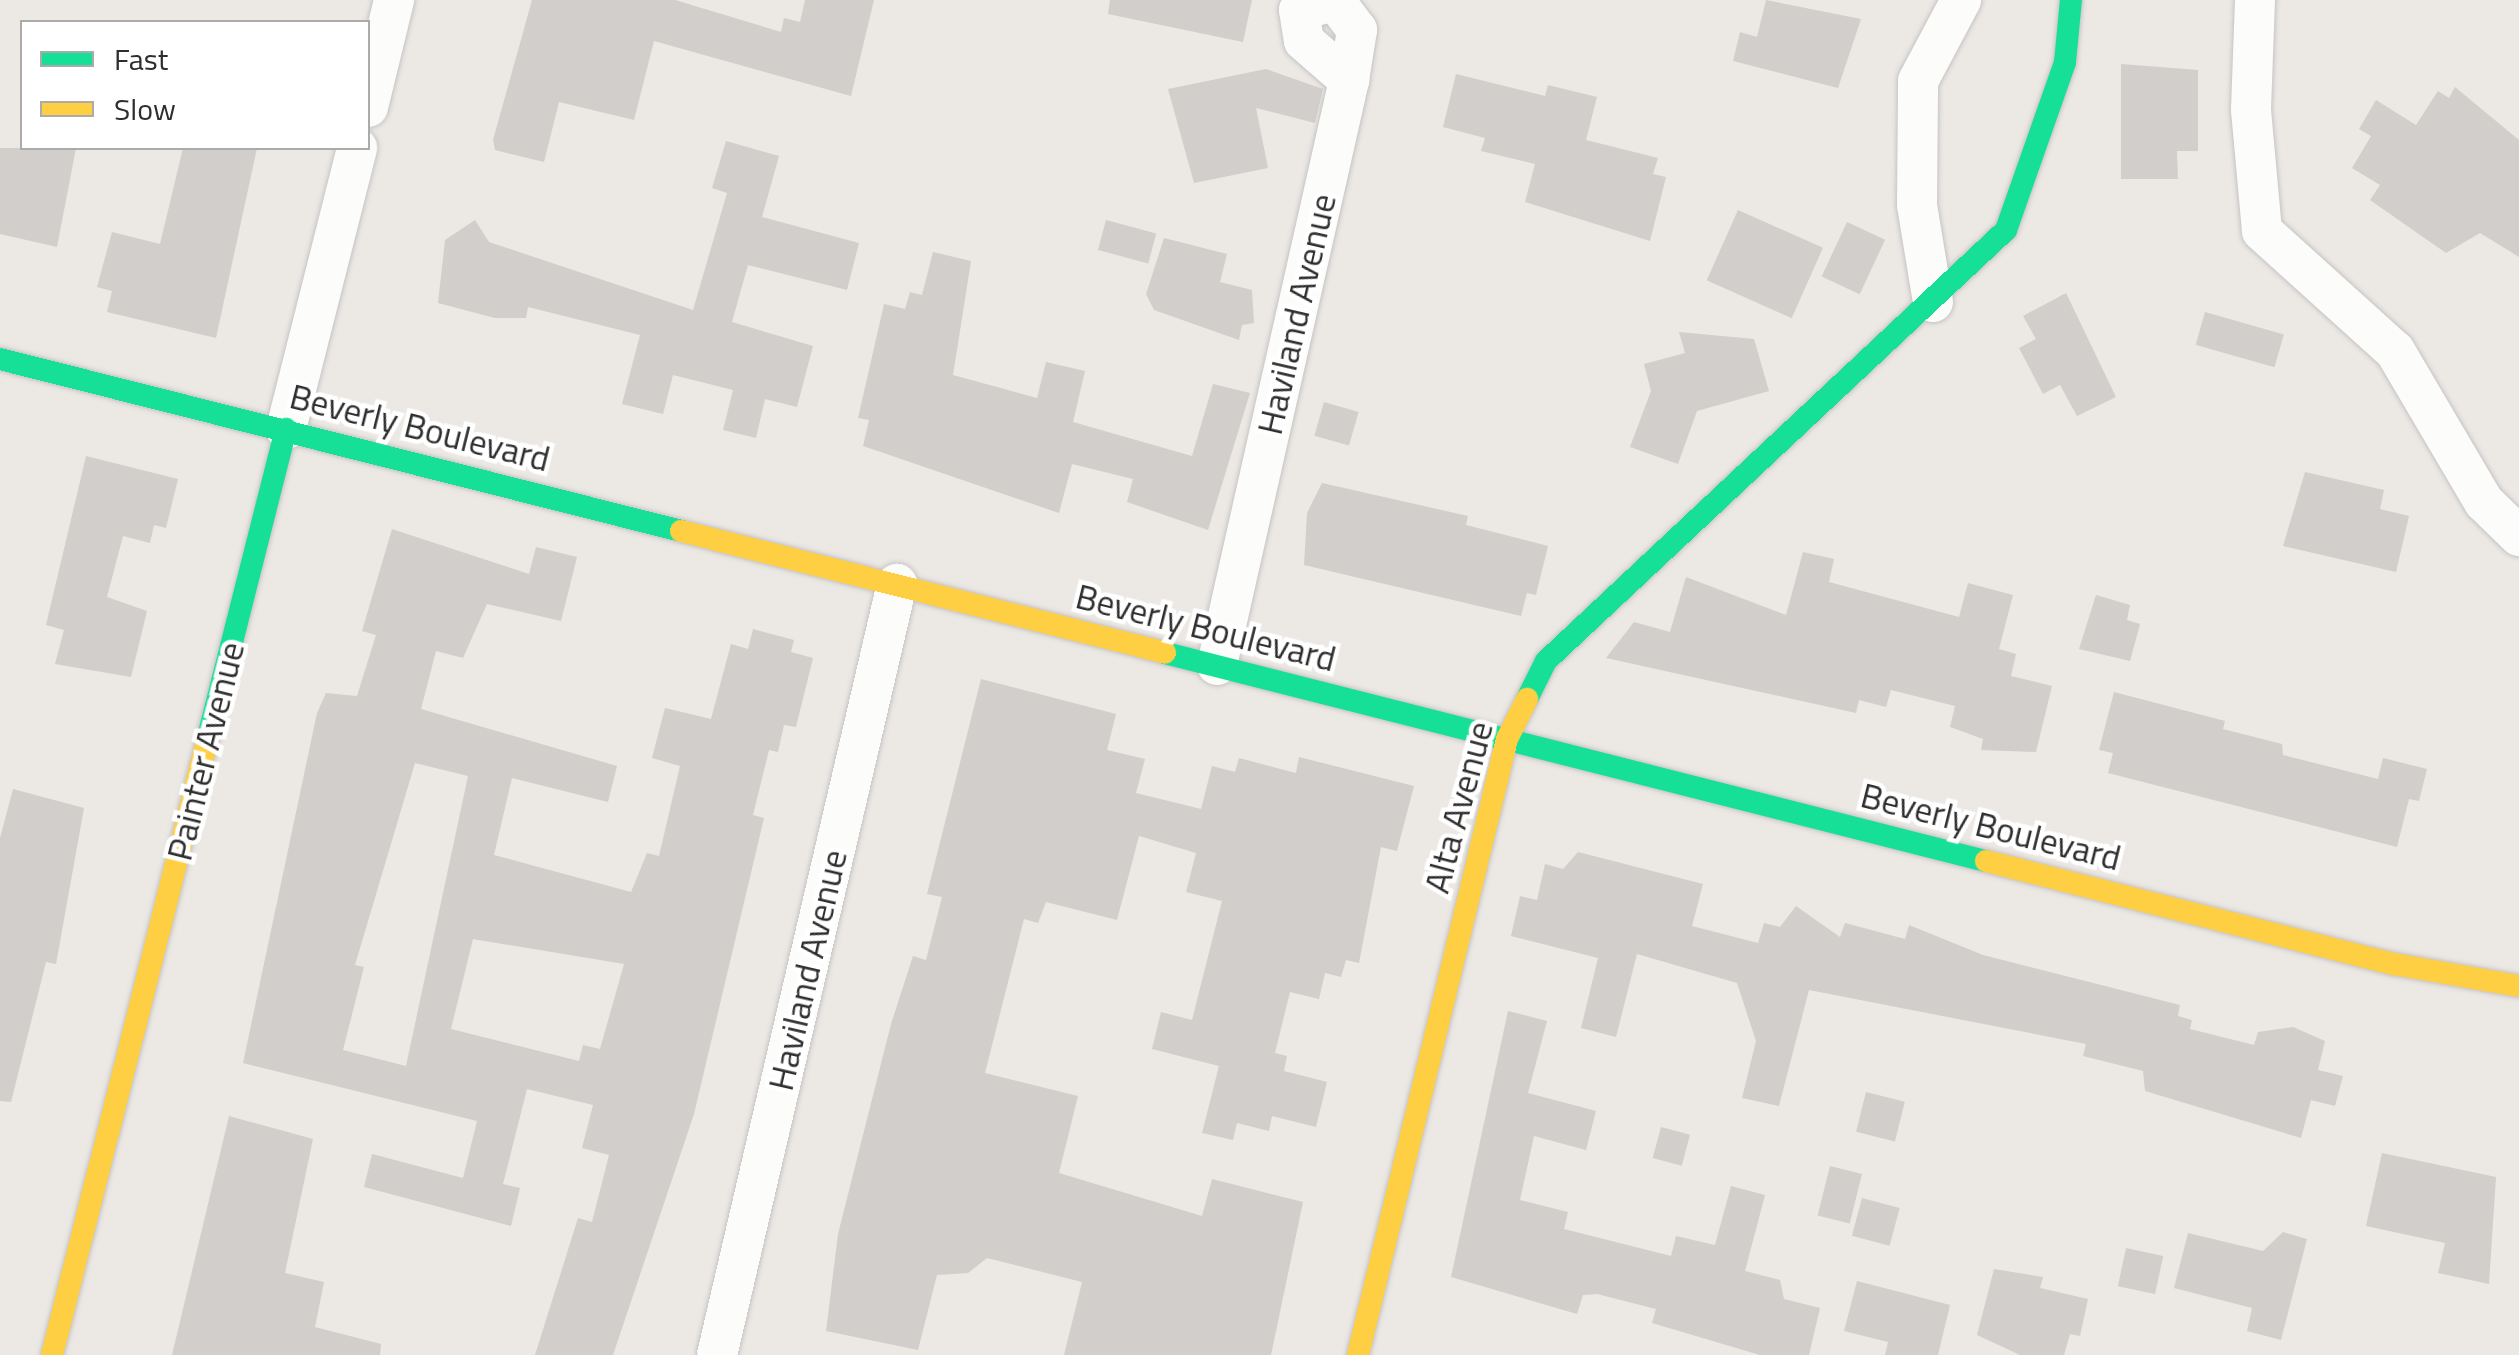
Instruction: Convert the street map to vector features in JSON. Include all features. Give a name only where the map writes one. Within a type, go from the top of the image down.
[{"type":"street","points":[[370,98],[394,0]]},
{"type":"street","points":[[1933,302],[1917,205],[1918,80],[1961,0]]},
{"type":"street","name":"Alta Avenue","points":[[1360,1355],[1506,739],[1546,661],[2006,230],[2066,62],[2071,0]]},
{"type":"street","points":[[2255,0],[2252,110],[2262,230],[2395,350],[2484,502],[2519,536]]},
{"type":"street","name":"Haviland Avenue","points":[[1217,666],[1349,80]]},
{"type":"street","name":"Painter Avenue","points":[[52,1355],[356,150]]},
{"type":"street","name":"Beverly Boulevard","points":[[0,359],[2394,964],[2519,986]]},
{"type":"street","name":"Haviland Avenue","points":[[717,1355],[897,584]]},
{"type":"building","points":[[532,0],[675,0],[781,32],[784,18],[800,22],[805,0],[874,0],[851,96],[654,41],[634,120],[559,102],[544,162],[495,150],[493,140]]},
{"type":"building","points":[[1110,0],[1252,0],[1243,42],[1108,14]]},
{"type":"building","points":[[1766,0],[1861,19],[1838,88],[1733,61],[1740,32],[1757,37]]},
{"type":"building","points":[[2121,64],[2198,70],[2198,151],[2177,151],[2178,179],[2121,179]]},
{"type":"building","points":[[1266,69],[1323,89],[1315,123],[1256,108],[1268,168],[1194,183],[1168,89]]},
{"type":"building","points":[[1456,74],[1545,96],[1548,85],[1597,97],[1586,140],[1658,158],[1653,174],[1666,177],[1650,241],[1525,202],[1535,164],[1481,151],[1485,138],[1443,127]]},
{"type":"building","points":[[2455,87],[2519,140],[2519,257],[2480,233],[2446,253],[2370,200],[2380,185],[2352,168],[2371,136],[2359,129],[2376,100],[2416,125],[2438,91],[2449,98]]},
{"type":"building","points":[[726,141],[779,156],[762,217],[859,243],[847,290],[748,265],[732,322],[813,346],[797,407],[765,399],[756,438],[723,430],[733,390],[673,375],[663,414],[622,404],[640,335],[528,307],[526,318],[495,318],[438,303],[445,240],[475,220],[489,242],[693,310],[727,193],[712,188]]},
{"type":"building","points":[[0,148],[76,150],[57,247],[0,234]]},
{"type":"building","points":[[183,150],[257,150],[216,338],[107,312],[112,291],[97,287],[112,232],[160,244]]},
{"type":"building","points":[[1738,210],[1823,248],[1792,318],[1707,280]]},
{"type":"building","points":[[1106,220],[1156,233],[1148,263],[1098,250]]},
{"type":"building","points":[[1847,222],[1885,240],[1860,294],[1822,276]]},
{"type":"building","points":[[1164,238],[1227,254],[1220,282],[1252,290],[1254,323],[1242,325],[1239,340],[1154,310],[1146,294]]},
{"type":"building","points":[[933,252],[971,261],[953,375],[1037,398],[1046,362],[1085,371],[1073,422],[1192,456],[1213,384],[1250,393],[1208,530],[1127,502],[1133,479],[1072,464],[1059,513],[863,446],[869,420],[858,418],[884,304],[905,309],[910,292],[922,295]]},
{"type":"building","points":[[2066,293],[2116,397],[2077,416],[2060,385],[2043,394],[2019,348],[2036,339],[2023,316]]},
{"type":"building","points":[[2205,312],[2284,335],[2274,367],[2196,345]]},
{"type":"building","points":[[1679,332],[1754,339],[1769,391],[1697,411],[1678,464],[1630,447],[1651,391],[1644,364],[1685,353]]},
{"type":"building","points":[[1324,402],[1359,412],[1349,446],[1314,436]]},
{"type":"building","points":[[86,456],[178,479],[166,528],[154,525],[150,543],[123,536],[107,597],[147,611],[131,677],[55,664],[64,630],[46,625]]},
{"type":"building","points":[[2305,472],[2384,490],[2380,509],[2409,516],[2396,572],[2283,546]]},
{"type":"building","points":[[1322,483],[1468,516],[1466,525],[1548,546],[1536,595],[1527,593],[1521,616],[1304,565],[1307,513]]},
{"type":"building","points":[[392,529],[529,574],[536,547],[577,557],[561,621],[487,604],[463,658],[436,651],[421,709],[617,766],[608,802],[512,778],[494,855],[631,892],[647,853],[659,856],[680,766],[652,758],[665,708],[711,719],[731,644],[748,649],[753,629],[794,640],[791,652],[813,658],[796,727],[784,725],[778,752],[769,750],[753,815],[764,818],[694,1114],[613,1355],[535,1355],[578,1218],[592,1222],[609,1155],[582,1148],[593,1105],[527,1089],[503,1184],[520,1188],[511,1226],[364,1187],[372,1154],[463,1178],[477,1121],[243,1063],[317,713],[326,693],[357,696],[376,635],[362,631]],"holes":[[[415,763],[468,776],[406,1066],[343,1050],[364,967],[355,965]],[[473,939],[624,964],[600,1049],[583,1045],[579,1061],[451,1029]]]},
{"type":"building","points":[[1803,552],[1834,559],[1829,582],[1959,617],[1968,583],[2013,595],[1999,649],[2016,654],[2011,676],[2052,686],[2036,752],[1981,750],[1983,739],[1950,727],[1955,706],[1891,690],[1886,707],[1859,700],[1856,713],[1606,658],[1634,622],[1670,632],[1686,577],[1786,615]]},
{"type":"building","points":[[2096,595],[2130,605],[2127,620],[2140,624],[2130,661],[2079,649]]},
{"type":"building","points":[[981,679],[1116,714],[1107,750],[1145,759],[1136,793],[1201,809],[1212,766],[1235,772],[1239,758],[1296,773],[1299,757],[1414,786],[1397,851],[1381,847],[1359,963],[1346,960],[1341,977],[1325,973],[1319,999],[1290,992],[1275,1053],[1287,1056],[1284,1071],[1327,1082],[1316,1127],[1272,1116],[1269,1131],[1237,1123],[1233,1140],[1202,1133],[1219,1066],[1152,1049],[1161,1012],[1192,1020],[1222,901],[1186,892],[1196,853],[1139,836],[1117,920],[1046,902],[1038,923],[1024,919],[985,1073],[1078,1096],[1059,1173],[1202,1216],[1212,1179],[1303,1202],[1271,1355],[1064,1355],[1082,1282],[987,1258],[968,1273],[937,1275],[918,1350],[826,1331],[838,1234],[891,1024],[913,956],[926,960],[942,897],[927,894]]},
{"type":"building","points":[[2114,692],[2225,721],[2223,729],[2282,744],[2283,755],[2378,779],[2383,758],[2427,769],[2419,801],[2409,799],[2397,847],[2108,773],[2113,753],[2099,750]]},
{"type":"building","points":[[13,789],[84,808],[56,964],[46,962],[11,1102],[0,1101],[0,838]]},
{"type":"building","points":[[1578,852],[1703,884],[1692,926],[1758,943],[1764,923],[1780,927],[1796,906],[1840,937],[1845,923],[1905,939],[1909,925],[1983,955],[2180,1005],[2178,1016],[2192,1020],[2190,1029],[2254,1045],[2258,1032],[2293,1027],[2325,1041],[2318,1070],[2343,1076],[2335,1106],[2311,1100],[2301,1138],[2145,1091],[2143,1071],[2083,1056],[2086,1044],[1809,990],[1779,1106],[1742,1098],[1756,1041],[1737,983],[1637,954],[1616,1037],[1581,1028],[1598,958],[1511,936],[1520,896],[1537,900],[1545,864],[1563,869]]},
{"type":"building","points":[[1508,1011],[1547,1021],[1528,1093],[1596,1111],[1586,1150],[1534,1136],[1520,1200],[1568,1212],[1564,1229],[1671,1256],[1676,1236],[1715,1245],[1731,1186],[1765,1195],[1745,1271],[1780,1280],[1784,1299],[1820,1308],[1809,1355],[1760,1355],[1652,1323],[1656,1309],[1597,1294],[1583,1295],[1577,1314],[1451,1277]]},
{"type":"building","points":[[1866,1092],[1905,1102],[1895,1141],[1856,1132]]},
{"type":"building","points":[[229,1116],[313,1139],[285,1273],[324,1282],[315,1327],[381,1344],[380,1355],[172,1355]]},
{"type":"building","points":[[1661,1127],[1690,1135],[1682,1166],[1653,1158]]},
{"type":"building","points":[[2382,1153],[2496,1177],[2489,1284],[2438,1273],[2445,1243],[2366,1226]]},
{"type":"building","points":[[1830,1166],[1862,1174],[1850,1223],[1818,1215]]},
{"type":"building","points":[[1862,1198],[1900,1208],[1890,1246],[1852,1236]]},
{"type":"building","points":[[2283,1232],[2307,1239],[2281,1340],[2247,1331],[2252,1308],[2174,1288],[2188,1233],[2263,1251]]},
{"type":"building","points":[[2126,1248],[2163,1256],[2155,1294],[2118,1286]]},
{"type":"building","points":[[1994,1269],[2043,1277],[2040,1288],[2088,1299],[2080,1336],[2070,1334],[2064,1355],[2020,1355],[1977,1335]]},
{"type":"building","points":[[1857,1281],[1950,1305],[1938,1355],[1885,1355],[1888,1342],[1844,1331]]},
{"type":"traffic: fast","points":[[1527,699],[1546,661],[2006,230],[2065,62],[2071,0]]},
{"type":"traffic: fast","points":[[0,359],[681,531]]},
{"type":"traffic: fast","points":[[207,741],[286,429]]},
{"type":"traffic: fast","points":[[1165,653],[1986,861]]},
{"type":"traffic: slow","points":[[681,531],[1165,653]]},
{"type":"traffic: slow","points":[[1358,1355],[1507,739],[1527,699]]},
{"type":"traffic: slow","points":[[52,1355],[207,741]]},
{"type":"traffic: slow","points":[[1986,861],[2394,964],[2519,986]]}]
